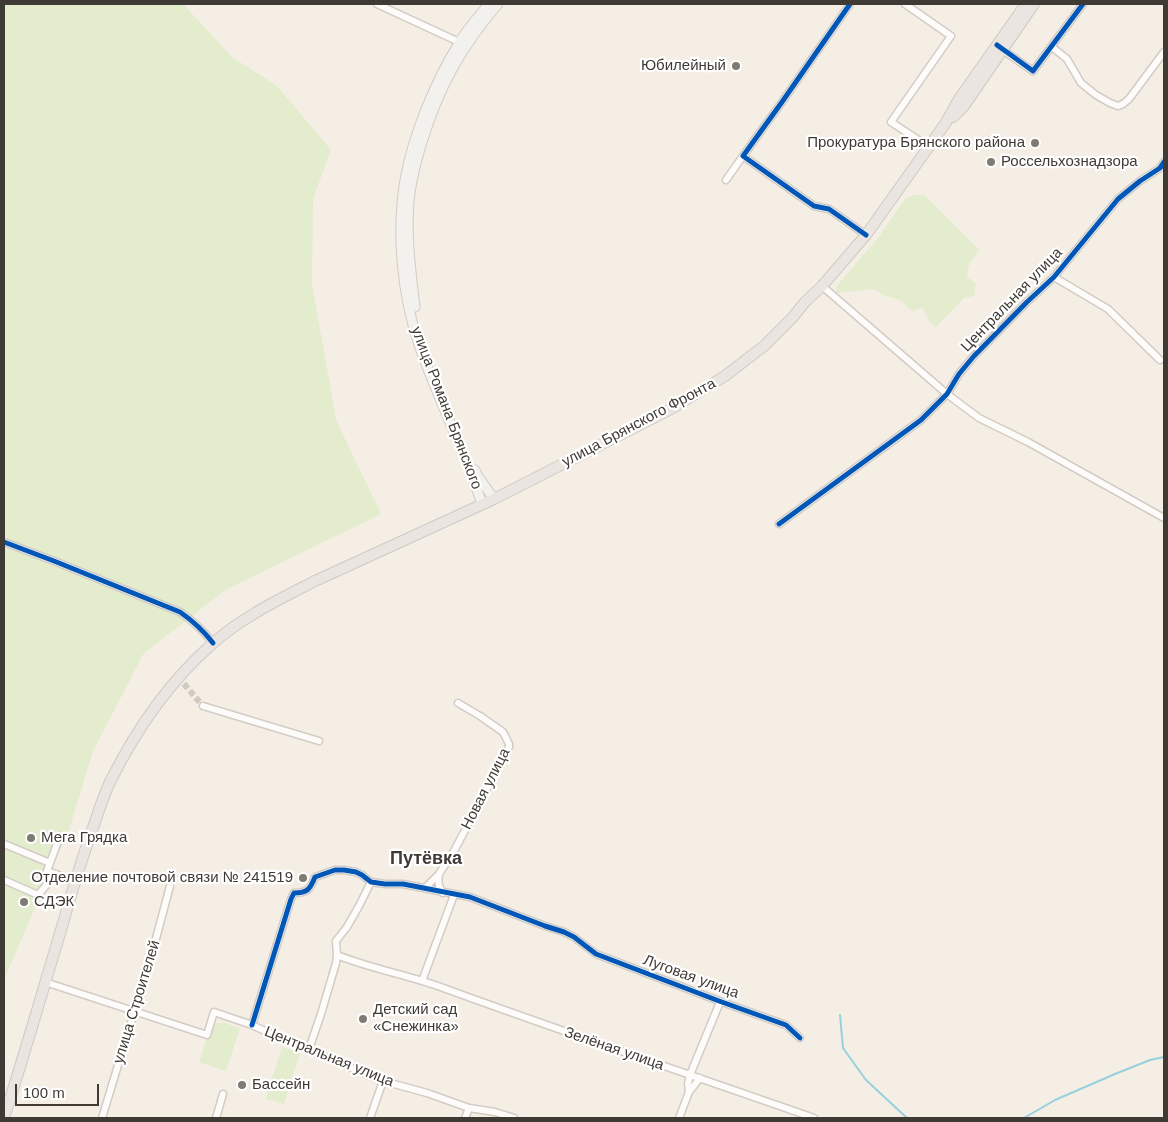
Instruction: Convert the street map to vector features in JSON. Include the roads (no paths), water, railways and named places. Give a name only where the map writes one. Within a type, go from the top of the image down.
[{"type":"main road","name":"улица Романа Брянского","points":[[482,504],[472,473],[419,345],[413,324],[403,265],[402,200],[412,151],[435,88],[459,42],[489,4]]},
{"type":"main road","name":"улица Романа Брянского","points":[[494,499],[477,475],[433,369],[424,342],[416,308],[410,266],[408,210],[412,180],[428,122],[441,89],[466,44],[498,4]]},
{"type":"main road","name":"улица Брянского Фронта","points":[[1000,47],[1026,4]]},
{"type":"main road","name":"улица Брянского Фронта","points":[[4,1118],[75,881],[110,781],[134,738],[169,688],[213,643],[231,628],[255,613],[307,585],[494,499],[671,409],[717,381],[764,346],[822,286],[866,235],[945,124],[959,98],[1034,4]]},
{"type":"street","points":[[377,4],[459,42]]},
{"type":"street","points":[[726,180],[850,4]]},
{"type":"street","points":[[905,4],[951,36],[891,122],[929,147]]},
{"type":"street","points":[[1000,47],[1033,71],[1083,4]]},
{"type":"street","points":[[1052,47],[1067,59],[1081,83],[1096,95],[1118,106],[1129,99],[1164,52]]},
{"type":"street","points":[[743,156],[814,206],[829,209],[866,235]]},
{"type":"street","name":"Центральная улица","points":[[779,524],[921,420],[947,394],[974,356],[1054,276],[1118,199],[1140,181],[1162,170],[1164,162]]},
{"type":"street","points":[[1054,276],[1108,309],[1160,360]]},
{"type":"street","points":[[822,286],[947,394],[979,418],[1028,442],[1164,518]]},
{"type":"street","points":[[4,542],[180,612],[205,632],[213,643]]},
{"type":"street","name":"Новая улица","points":[[425,888],[439,874],[454,851],[509,747],[503,732],[458,703]]},
{"type":"street","points":[[203,706],[319,740]]},
{"type":"street","points":[[60,836],[47,871],[75,881]]},
{"type":"street","points":[[4,844],[50,863]]},
{"type":"street","points":[[252,1025],[294,893],[307,892],[315,877],[335,870],[356,872],[371,882],[359,906],[336,941],[338,955],[321,1014],[308,1049]]},
{"type":"street","points":[[4,880],[38,895],[56,874]]},
{"type":"street","points":[[439,874],[439,888],[444,893]]},
{"type":"street","name":"Луговая улица","points":[[371,882],[403,884],[470,897],[564,932],[574,937],[596,954],[720,1002],[786,1025],[800,1038]]},
{"type":"street","name":"улица Строителей","points":[[102,1118],[153,950],[170,886]]},
{"type":"street","points":[[422,981],[454,895]]},
{"type":"street","name":"Зелёная улица","points":[[338,955],[414,978],[814,1118]]},
{"type":"street","name":"Центральная улица","points":[[45,982],[207,1035],[214,1012],[252,1025],[383,1081],[428,1093],[469,1108],[495,1112],[514,1118]]},
{"type":"street","points":[[689,1092],[690,1075],[720,1002]]},
{"type":"street","points":[[679,1118],[689,1092],[700,1078]]},
{"type":"street","points":[[370,1118],[383,1081]]},
{"type":"street","points":[[216,1118],[223,1094]]},
{"type":"street","points":[[465,1118],[469,1108]]},
{"type":"waterway","points":[[840,1015],[843,1048],[866,1080],[907,1118]]},
{"type":"waterway","points":[[1024,1118],[1055,1100],[1150,1060],[1164,1057]]},
{"type":"tunnel","points":[[178,677],[203,706]]},
{"type":"place","name":"Юбилейный","points":[[736,66]]},
{"type":"place","name":"Прокуратура Брянского района","points":[[1035,143]]},
{"type":"place","name":"Россельхознадзора","points":[[991,162]]},
{"type":"place","name":"Мега Грядка","points":[[31,838]]},
{"type":"place","name":"Отделение почтовой связи № 241519","points":[[303,878]]},
{"type":"place","name":"СДЭК","points":[[24,902]]},
{"type":"place","name":"Детский сад «Снежинка»","points":[[363,1019]]},
{"type":"place","name":"Бассейн","points":[[242,1085]]},
{"type":"district","name":"Путёвка","points":[[426,859]]}]
